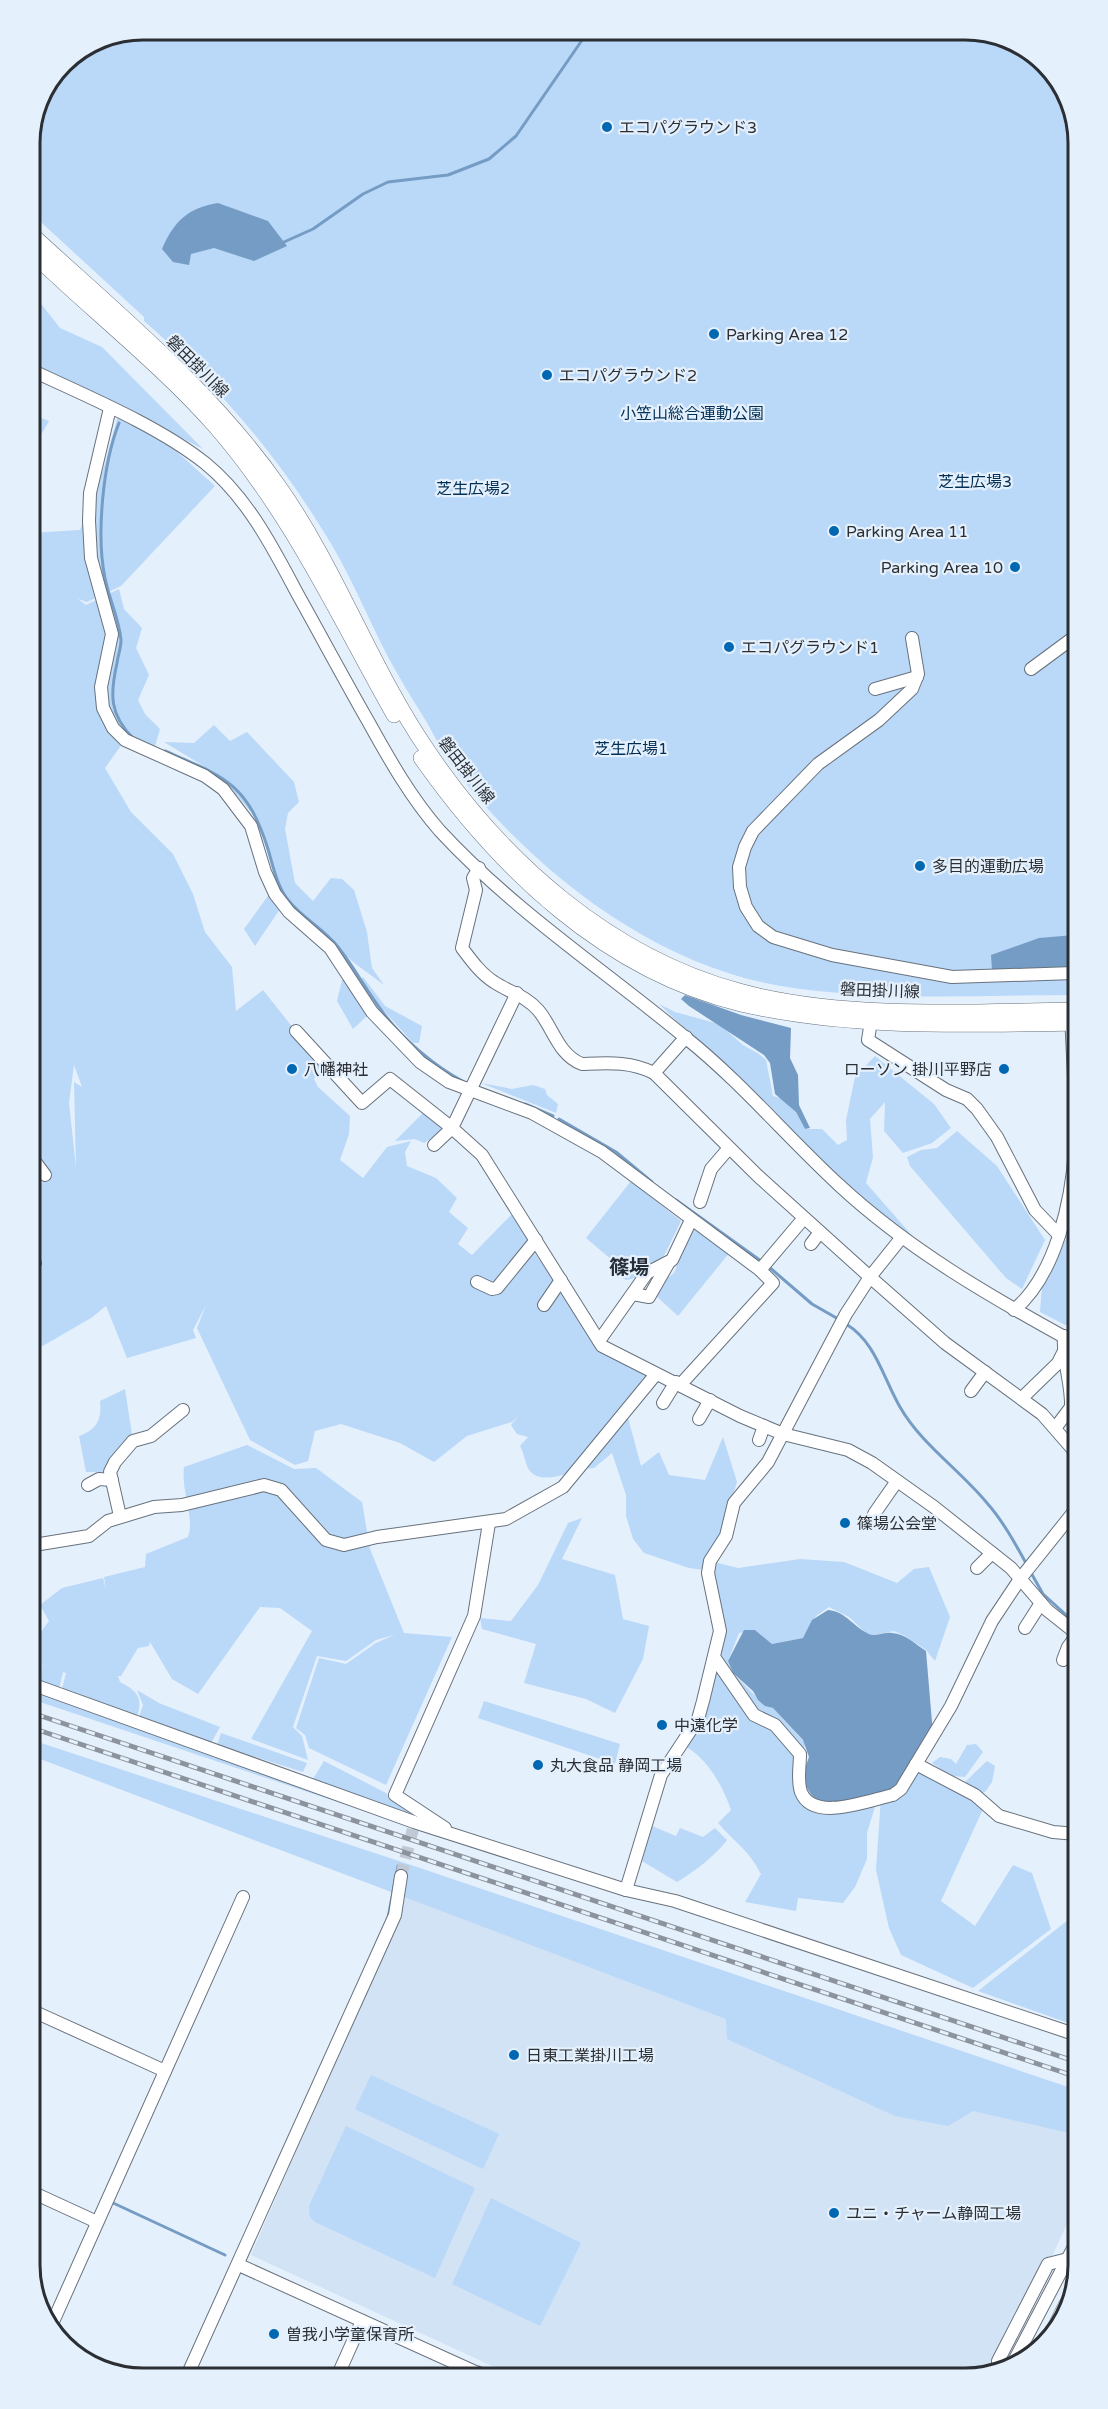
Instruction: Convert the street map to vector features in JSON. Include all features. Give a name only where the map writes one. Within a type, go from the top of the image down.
[{"type":"main road","name":"磐田掛川線","points":[[41,243],[162,354],[205,396],[248,445],[280,488],[317,546],[381,670],[429,753],[510,850],[586,917],[642,952],[707,981],[784,1000],[839,1008],[1068,1017]]},
{"type":"main road","name":"磐田掛川線","points":[[41,261],[191,400],[234,450],[314,565],[411,743],[479,834],[530,886],[609,945],[639,963],[691,987],[740,1004],[809,1016],[871,1021],[1068,1017]]},
{"type":"street","points":[[41,375],[110,408],[204,463],[228,485],[249,511],[282,563],[392,765],[440,830],[479,868],[575,951],[686,1037],[840,1187],[902,1237],[980,1291],[1068,1339]]},
{"type":"street","points":[[110,408],[90,493],[89,521],[91,558],[112,634],[101,687],[103,708],[113,728],[125,740],[205,776],[223,789],[251,826],[265,872],[275,894],[289,912],[330,948],[372,1011],[401,1045],[420,1062],[449,1082],[470,1092],[532,1113],[602,1152],[760,1270],[773,1283],[678,1383],[663,1403]]},
{"type":"street","points":[[912,638],[917,677],[912,688],[879,720],[818,764],[753,831],[744,847],[739,867],[740,887],[746,907],[758,926],[772,937],[832,955],[952,977],[1068,973]]},
{"type":"street","points":[[1031,669],[1068,642]]},
{"type":"street","points":[[875,689],[917,677]]},
{"type":"street","points":[[479,868],[473,878],[476,890],[462,948],[474,964],[494,982],[517,993],[539,1011],[557,1043],[576,1062],[582,1064],[620,1062],[642,1066],[654,1073],[729,1148],[870,1277],[945,1343],[1022,1398],[1056,1427],[1068,1443]]},
{"type":"street","points":[[434,1145],[452,1128],[517,993]]},
{"type":"street","points":[[871,1021],[868,1040],[946,1090],[967,1099],[977,1109],[997,1137],[1035,1210],[1059,1235]]},
{"type":"street","points":[[296,1031],[362,1102],[390,1079],[482,1155],[599,1341],[612,1352],[783,1434],[848,1450],[897,1481],[992,1553],[1027,1572],[1041,1603],[1068,1628]]},
{"type":"street","points":[[654,1073],[686,1037]]},
{"type":"street","points":[[700,1202],[711,1169],[729,1148]]},
{"type":"street","points":[[41,1169],[45,1175]]},
{"type":"street","points":[[1014,1310],[1024,1301],[1038,1280],[1059,1235],[1068,1204]]},
{"type":"street","points":[[760,1270],[804,1218]]},
{"type":"street","points":[[599,1341],[647,1273],[669,1262],[691,1220]]},
{"type":"street","points":[[812,1244],[820,1232]]},
{"type":"street","points":[[626,1890],[661,1775],[698,1719],[720,1631],[708,1573],[710,1561],[726,1536],[734,1503],[768,1462],[846,1314],[870,1277],[902,1237]]},
{"type":"street","points":[[477,1282],[492,1289],[498,1288],[514,1264],[536,1240]]},
{"type":"street","points":[[544,1305],[561,1280]]},
{"type":"street","points":[[1022,1398],[1058,1363],[1068,1344]]},
{"type":"street","points":[[1063,1353],[1068,1374]]},
{"type":"street","points":[[970,1391],[985,1372]]},
{"type":"street","points":[[40,1544],[89,1536],[108,1521],[154,1507],[182,1505],[264,1485],[281,1490],[326,1539],[334,1544],[344,1545],[377,1537],[506,1519],[563,1487],[656,1374]]},
{"type":"street","points":[[699,1419],[710,1400]]},
{"type":"street","points":[[120,1516],[110,1472],[122,1451],[133,1442],[151,1436],[183,1410]]},
{"type":"street","points":[[1056,1427],[1068,1411]]},
{"type":"street","points":[[759,1440],[764,1426]]},
{"type":"street","points":[[87,1485],[99,1479],[112,1480]]},
{"type":"street","points":[[874,1514],[897,1481]]},
{"type":"street","points":[[714,1657],[754,1715],[775,1725],[800,1754],[799,1783],[802,1795],[811,1804],[829,1810],[893,1795],[901,1789],[951,1706],[992,1621],[1068,1519]]},
{"type":"street","points":[[456,1835],[395,1795],[474,1616],[489,1523]]},
{"type":"street","points":[[977,1568],[992,1553]]},
{"type":"street","points":[[1025,1628],[1041,1603]]},
{"type":"street","points":[[1063,1660],[1068,1647]]},
{"type":"street","points":[[40,1687],[456,1835],[626,1890],[675,1901],[1068,2032]]},
{"type":"street","points":[[916,1764],[975,1795],[999,1816],[1053,1832],[1068,1833]]},
{"type":"street","points":[[191,2368],[395,1915],[401,1876]]},
{"type":"street","points":[[55,2318],[243,1897]]},
{"type":"street","points":[[40,2014],[165,2070]]},
{"type":"street","points":[[40,2196],[97,2222]]},
{"type":"street","points":[[998,2363],[1048,2264],[1068,2259]]},
{"type":"street","points":[[1018,2353],[1068,2259]]},
{"type":"street","points":[[238,2265],[466,2368]]},
{"type":"street","points":[[341,2368],[362,2321]]},
{"type":"shaded area","points":[[218,203],[268,221],[287,246],[254,261],[214,248],[191,254],[189,265],[173,262],[162,249],[177,223],[198,208]]},
{"type":"shaded area","points":[[1068,936],[1068,967],[992,970],[991,955],[1039,938]]},
{"type":"shaded area","points":[[685,995],[741,1015],[791,1028],[790,1058],[798,1075],[799,1105],[810,1128],[805,1129],[796,1112],[775,1094],[770,1063],[764,1055],[689,1006],[681,999]]},
{"type":"shaded area","points":[[828,1610],[835,1611],[869,1634],[897,1634],[906,1637],[926,1651],[933,1734],[890,1794],[833,1804],[815,1799],[802,1777],[809,1757],[803,1740],[773,1708],[765,1706],[758,1700],[753,1691],[733,1673],[728,1661],[744,1630],[755,1630],[772,1644],[803,1638],[812,1620]]},
{"type":"shaded area","points":[[411,1885],[1068,2108],[1068,2222],[1004,2360],[978,2368],[497,2368],[251,2255]]},
{"type":"green space","name":"小笠山総合運動公園","points":[[143,40],[972,41],[998,46],[1027,62],[1050,86],[1057,98],[1066,123],[1068,143],[1068,995],[891,996],[781,986],[733,975],[686,957],[640,934],[596,906],[555,874],[517,839],[482,802],[451,764],[388,657],[331,544],[284,472],[241,418],[194,368],[144,321],[144,317],[41,222],[41,136],[44,117],[51,98],[75,66],[104,48],[123,42]]},
{"type":"green space","points":[[41,304],[60,328],[102,347],[203,449],[94,393],[41,383]]},
{"type":"green space","points":[[119,412],[155,432],[215,486],[121,586],[87,602],[78,599],[86,605],[119,589],[124,609],[142,628],[136,648],[149,675],[138,700],[145,714],[160,729],[154,750],[125,740],[105,768],[131,812],[173,854],[193,894],[205,932],[232,967],[236,1011],[263,990],[321,1063],[314,1079],[318,1087],[350,1116],[349,1134],[340,1160],[363,1178],[387,1147],[411,1141],[405,1152],[407,1166],[436,1178],[457,1198],[449,1212],[468,1228],[458,1244],[472,1255],[514,1212],[533,1251],[601,1348],[646,1375],[597,1436],[627,1414],[641,1466],[659,1452],[669,1475],[705,1480],[723,1437],[737,1482],[721,1532],[704,1570],[689,1568],[644,1553],[633,1539],[626,1516],[626,1495],[612,1453],[594,1468],[550,1477],[534,1474],[528,1468],[520,1446],[528,1437],[517,1434],[511,1425],[518,1417],[512,1422],[467,1436],[434,1462],[400,1443],[341,1424],[315,1431],[308,1461],[295,1465],[250,1440],[197,1328],[206,1305],[193,1330],[196,1338],[127,1358],[106,1306],[91,1318],[40,1347],[41,1184],[47,1176],[41,1168],[41,532],[80,530],[104,467]],"holes":[[[74,1065],[82,1087],[74,1082],[76,1168],[69,1103]]]},
{"type":"green space","points":[[41,418],[49,421],[41,435]]},
{"type":"green space","points":[[214,725],[230,741],[247,732],[294,782],[299,802],[288,813],[285,829],[295,883],[313,901],[331,878],[342,879],[354,890],[367,932],[372,968],[384,985],[353,962],[288,900],[277,878],[257,819],[220,776],[164,742],[194,743]]},
{"type":"green space","points":[[270,893],[280,909],[255,946],[244,929]]},
{"type":"green space","points":[[343,976],[368,1015],[353,1029],[337,1001]]},
{"type":"green space","points":[[363,977],[385,1006],[422,1026],[419,1043],[413,1043],[359,983]]},
{"type":"green space","points":[[659,1004],[675,1012],[719,1024],[743,1045],[759,1054],[766,1060],[773,1096],[790,1101],[805,1129],[822,1129],[838,1145],[847,1140],[846,1120],[855,1077],[875,1056],[934,1104],[951,1128],[932,1143],[903,1153],[884,1131],[885,1102],[870,1119],[873,1157],[866,1183],[916,1240],[857,1194]]},
{"type":"green space","points":[[481,1083],[512,1089],[533,1085],[545,1089],[547,1095],[558,1104],[556,1113]]},
{"type":"green space","points":[[425,1111],[446,1128],[424,1143],[415,1139],[395,1141]]},
{"type":"green space","points":[[957,1131],[997,1166],[1045,1240],[1022,1289],[1006,1278],[910,1166],[907,1157],[921,1150],[937,1148]]},
{"type":"green space","points":[[631,1181],[681,1221],[656,1272],[627,1280],[621,1278],[619,1266],[586,1238]]},
{"type":"green space","points":[[695,1228],[730,1252],[678,1316],[654,1294],[655,1287],[674,1273],[690,1231]]},
{"type":"green space","points":[[1068,1233],[1068,1326],[1040,1312],[1042,1286]]},
{"type":"green space","points":[[125,1389],[133,1441],[110,1472],[86,1472],[79,1436],[90,1431],[97,1423],[100,1401]]},
{"type":"green space","points":[[247,1445],[294,1469],[316,1468],[362,1502],[370,1549],[404,1633],[452,1637],[386,1785],[309,1748],[305,1735],[296,1728],[319,1658],[346,1664],[376,1643],[394,1635],[376,1640],[346,1661],[317,1656],[293,1727],[302,1736],[308,1760],[251,1739],[312,1631],[280,1608],[260,1607],[198,1694],[172,1679],[150,1642],[149,1646],[138,1648],[121,1676],[118,1676],[120,1682],[130,1688],[139,1699],[137,1716],[62,1689],[66,1673],[63,1672],[59,1689],[40,1683],[40,1665],[47,1667],[40,1664],[40,1633],[49,1621],[40,1605],[62,1588],[103,1578],[106,1589],[104,1577],[145,1567],[146,1554],[188,1537],[190,1522],[184,1486],[184,1467]]},
{"type":"green space","points":[[582,1518],[562,1559],[615,1575],[623,1619],[649,1626],[643,1659],[615,1713],[586,1699],[524,1683],[536,1644],[482,1629],[480,1618],[511,1621],[538,1585],[568,1523]]},
{"type":"green space","points":[[800,1559],[844,1562],[897,1583],[914,1569],[929,1567],[950,1617],[935,1661],[926,1650],[905,1636],[894,1631],[874,1635],[866,1633],[849,1617],[829,1607],[816,1616],[803,1638],[772,1644],[755,1630],[739,1633],[728,1661],[733,1673],[763,1704],[773,1708],[805,1743],[804,1778],[813,1797],[876,1803],[867,1833],[867,1859],[855,1887],[843,1903],[798,1898],[796,1911],[745,1902],[761,1874],[747,1853],[718,1823],[731,1810],[719,1783],[700,1757],[684,1746],[717,1648],[710,1561],[738,1568]]},
{"type":"green space","points":[[40,1690],[409,1826],[40,1702]]},
{"type":"green space","points":[[137,1690],[159,1703],[220,1727],[211,1743],[139,1717],[143,1705]]},
{"type":"green space","points":[[484,1701],[620,1744],[615,1764],[478,1718]]},
{"type":"green space","points":[[221,1733],[307,1763],[303,1772],[217,1745]]},
{"type":"green space","points":[[40,1743],[411,1865],[1068,2087],[1068,2133],[973,2111],[948,2126],[895,2116],[727,2039],[726,2019],[40,1759]]},
{"type":"green space","points":[[976,1744],[983,1752],[965,1777],[951,1776],[932,1763],[940,1757],[951,1759],[956,1764],[967,1745]]},
{"type":"green space","points":[[324,1761],[386,1793],[391,1800],[409,1810],[409,1816],[313,1779]]},
{"type":"green space","points":[[987,1761],[995,1766],[992,1782],[985,1792],[979,1794],[965,1782]]},
{"type":"green space","points":[[914,1768],[964,1788],[983,1809],[941,1901],[975,1926],[1013,1865],[1032,1873],[1051,1929],[973,1988],[901,1955],[889,1928],[876,1870],[881,1797]]},
{"type":"green space","points":[[652,1826],[676,1836],[680,1828],[703,1837],[715,1828],[727,1840],[704,1863],[677,1882],[642,1861]]},
{"type":"green space","points":[[1068,1920],[1068,2023],[978,1991]]},
{"type":"green space","points":[[371,2075],[499,2134],[483,2169],[355,2109]]},
{"type":"green space","points":[[346,2126],[475,2188],[435,2278],[315,2222],[310,2217],[309,2206]]},
{"type":"green space","points":[[491,2198],[581,2243],[540,2326],[452,2284]]},
{"type":"waterway","points":[[284,242],[313,229],[363,194],[388,182],[448,175],[489,159],[516,136],[582,41]]},
{"type":"waterway","points":[[119,423],[113,439],[105,478],[101,541],[105,578],[121,640],[113,685],[114,704],[120,721],[134,739]]},
{"type":"waterway","points":[[165,751],[218,776],[242,796],[260,827],[278,882],[288,900],[338,947],[376,1003],[399,1031],[430,1060],[464,1082]]},
{"type":"waterway","points":[[525,1104],[553,1116]]},
{"type":"waterway","points":[[559,1119],[616,1152],[652,1182]]},
{"type":"waterway","points":[[676,1200],[764,1263]]},
{"type":"waterway","points":[[769,1267],[812,1304],[840,1320]]},
{"type":"waterway","points":[[846,1324],[865,1340],[909,1420],[993,1510],[1027,1565]]},
{"type":"waterway","points":[[1030,1571],[1043,1594],[1068,1617]]},
{"type":"waterway","points":[[388,1918],[398,1866]]},
{"type":"waterway","points":[[111,2202],[225,2255]]},
{"type":"tunnel","points":[[401,1876],[417,1813]]},
{"type":"railway","points":[[40,1716],[1068,2059]]},
{"type":"railway","points":[[40,1731],[1068,2074]]},
{"type":"place","name":"エコパグラウンド3","points":[[607,127]]},
{"type":"place","name":"Parking Area 12","points":[[714,334]]},
{"type":"place","name":"エコパグラウンド2","points":[[547,375]]},
{"type":"place","name":"Parking Area 11","points":[[834,531]]},
{"type":"place","name":"Parking Area 10","points":[[1015,567]]},
{"type":"place","name":"エコパグラウンド1","points":[[729,647]]},
{"type":"place","name":"多目的運動広場","points":[[920,866]]},
{"type":"place","name":"八幡神社","points":[[292,1069]]},
{"type":"place","name":"ローソン 掛川平野店","points":[[1004,1069]]},
{"type":"place","name":"篠場公会堂","points":[[845,1523]]},
{"type":"place","name":"中遠化学","points":[[662,1725]]},
{"type":"place","name":"丸大食品 静岡工場","points":[[538,1765]]},
{"type":"place","name":"日東工業掛川工場","points":[[514,2055]]},
{"type":"place","name":"ユニ・チャーム静岡工場","points":[[834,2213]]},
{"type":"place","name":"曽我小学童保育所","points":[[274,2334]]},
{"type":"district","name":"篠場","points":[[629,1267]]},
{"type":"park label","name":"芝生広場3","points":[[975,481]]},
{"type":"park label","name":"芝生広場2","points":[[473,488]]},
{"type":"park label","name":"芝生広場1","points":[[631,748]]}]
